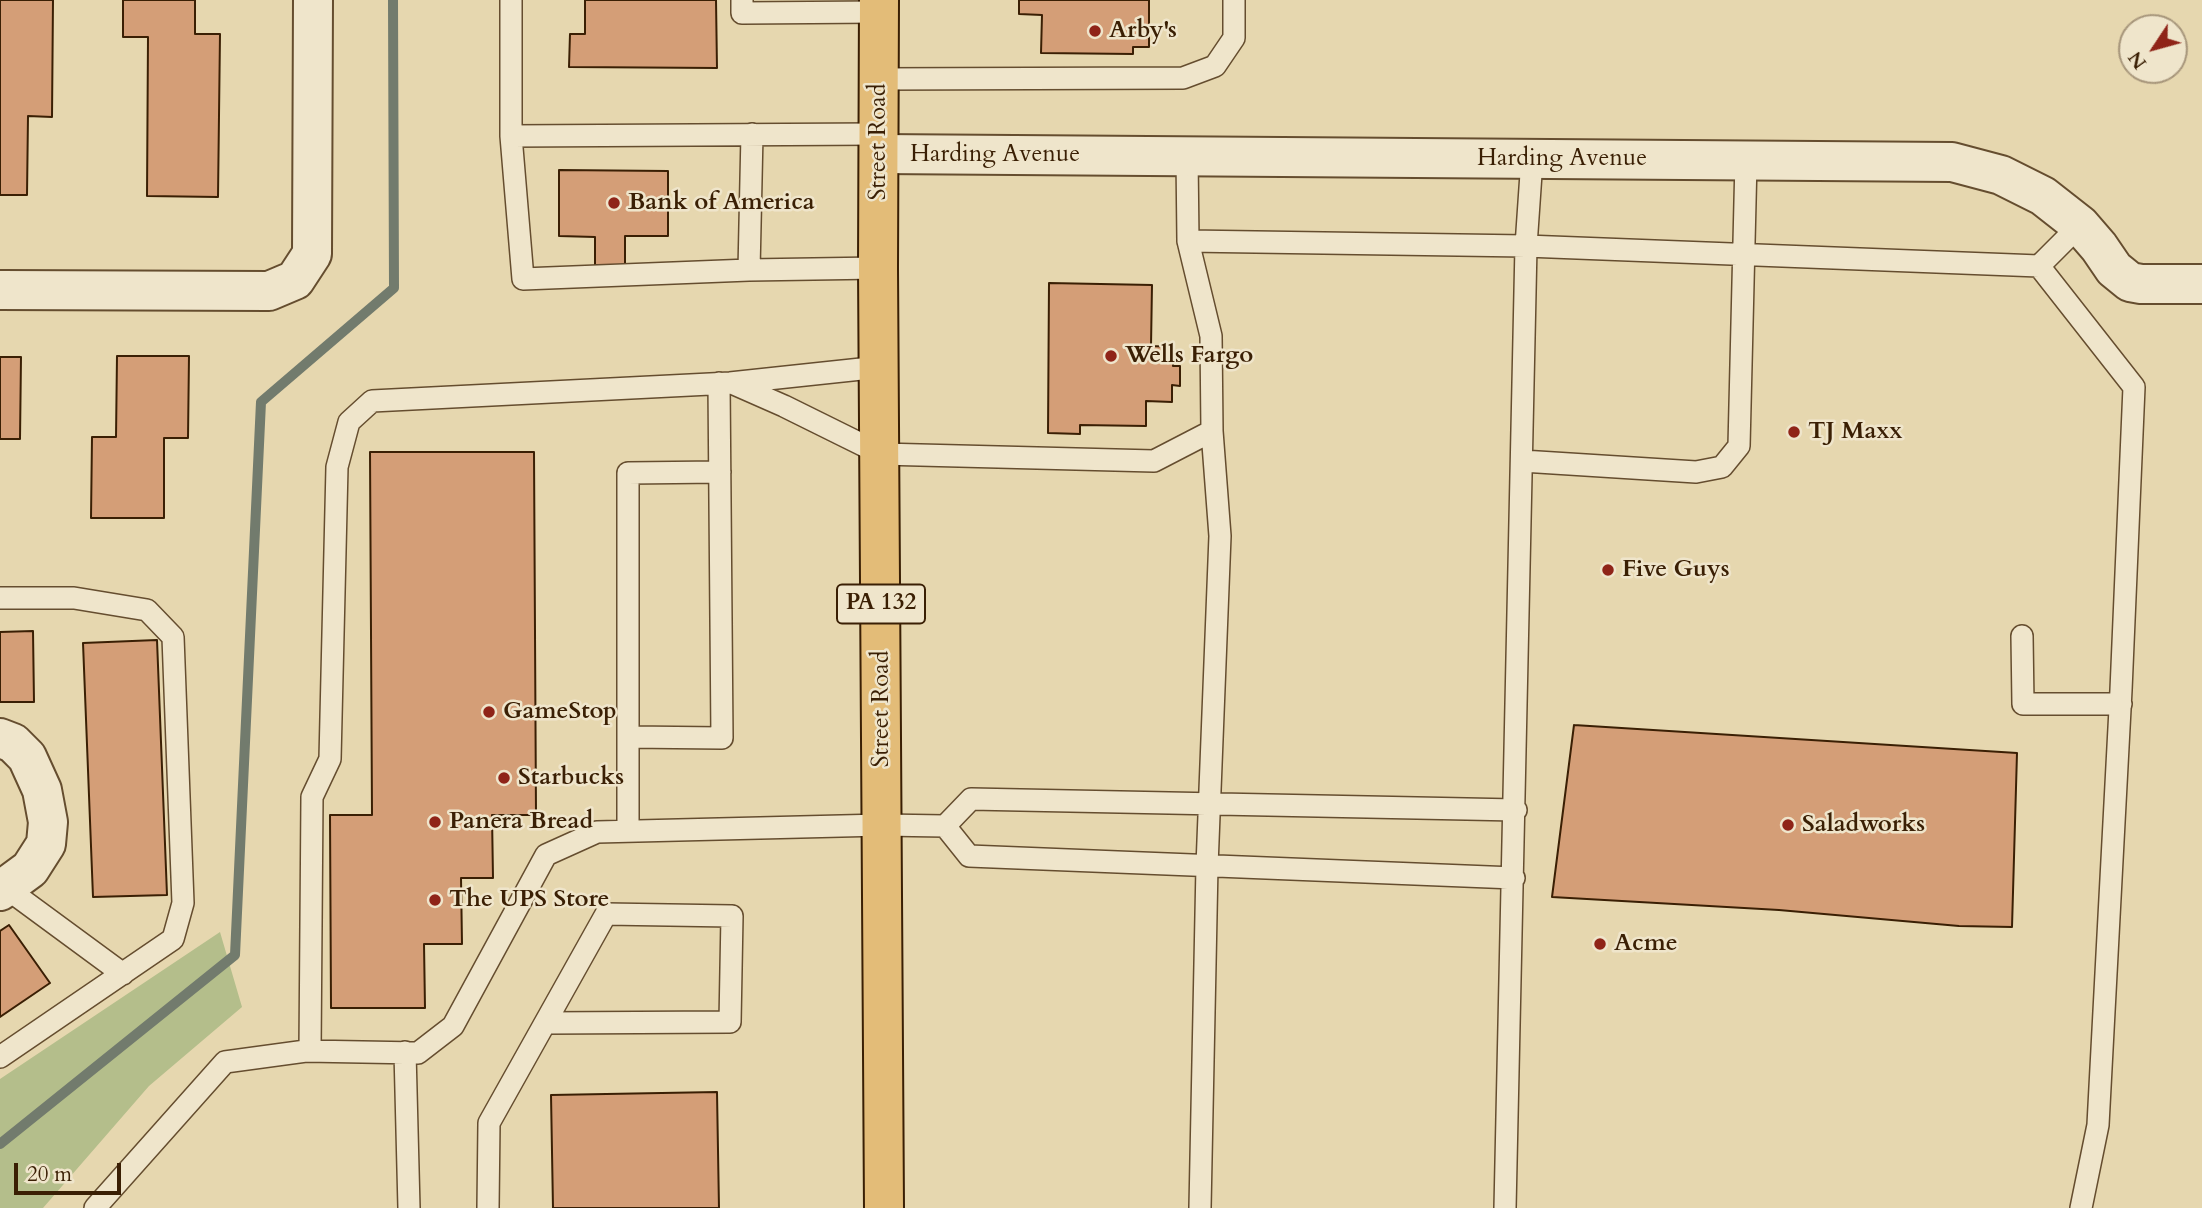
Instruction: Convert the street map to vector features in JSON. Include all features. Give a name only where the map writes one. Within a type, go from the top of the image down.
[{"type":"main road","name":"Street Road","points":[[879,6],[884,1208]]},
{"type":"street","points":[[0,290],[269,291],[295,281],[312,254],[313,0]]},
{"type":"street","name":"Harding Avenue","points":[[879,144],[1187,156],[1952,162],[2001,175],[2043,195],[2080,225],[2114,269],[2130,282],[2202,284]]},
{"type":"street","points":[[0,738],[13,743],[27,757],[42,790],[48,822],[46,844],[41,853],[30,869],[3,889]]},
{"type":"lane","points":[[511,0],[511,136],[523,279],[878,268]]},
{"type":"lane","points":[[742,0],[742,13],[879,6]]},
{"type":"lane","points":[[880,79],[1183,78],[1215,66],[1234,38],[1234,0]]},
{"type":"lane","points":[[511,136],[752,134],[879,144]]},
{"type":"lane","points":[[749,270],[752,134]]},
{"type":"lane","points":[[1187,156],[1188,241],[1211,336],[1212,431],[1220,536],[1207,866],[1200,1208]]},
{"type":"lane","points":[[1505,1208],[1527,246],[1532,159]]},
{"type":"lane","points":[[1522,461],[1696,472],[1722,467],[1739,446],[1746,161]]},
{"type":"lane","points":[[1188,241],[1527,246],[2039,266],[2080,225]]},
{"type":"lane","points":[[2039,266],[2134,387],[2121,704],[2098,1125],[2081,1208]]},
{"type":"lane","points":[[310,1051],[312,797],[330,759],[337,467],[349,422],[372,401],[725,383],[880,367]]},
{"type":"lane","points":[[725,383],[784,406],[881,454],[1154,461],[1212,431]]},
{"type":"lane","points":[[629,737],[722,738],[720,472],[725,383]]},
{"type":"lane","points":[[628,831],[628,473],[720,472]]},
{"type":"lane","points":[[0,598],[75,598],[147,610],[173,637],[183,903],[173,939],[0,1057]]},
{"type":"lane","points":[[2022,636],[2023,704],[2121,704]]},
{"type":"lane","points":[[95,1208],[225,1062],[310,1051],[418,1053],[453,1026],[546,855],[597,832],[945,826],[971,799],[1516,810]]},
{"type":"lane","points":[[945,826],[969,856],[1514,878]]},
{"type":"lane","points":[[3,889],[123,974]]},
{"type":"lane","points":[[488,1208],[489,1123],[606,914],[732,916],[730,1022],[546,1023]]},
{"type":"lane","points":[[405,1052],[409,1208]]},
{"type":"green space","points":[[220,932],[242,1007],[149,1086],[43,1208],[0,1208],[0,1079]]},
{"type":"building","points":[[0,0],[53,0],[52,117],[28,116],[27,195],[0,195]]},
{"type":"building","points":[[123,0],[195,0],[195,34],[220,34],[218,197],[147,196],[148,37],[123,37]]},
{"type":"building","points":[[585,0],[716,0],[717,68],[569,67],[570,34],[585,34]]},
{"type":"building","name":"Arby's","points":[[1019,0],[1149,0],[1149,47],[1133,47],[1133,54],[1041,53],[1042,15],[1019,14]]},
{"type":"building","name":"Bank of America","points":[[559,170],[668,171],[668,236],[625,236],[625,265],[595,265],[595,237],[559,236]]},
{"type":"building","name":"Wells Fargo","points":[[1049,283],[1152,285],[1151,346],[1174,347],[1173,366],[1180,366],[1180,386],[1172,385],[1172,402],[1146,401],[1146,426],[1080,425],[1080,434],[1048,433]]},
{"type":"building","points":[[117,356],[189,356],[188,438],[164,438],[164,518],[91,518],[92,437],[116,437]]},
{"type":"building","points":[[0,357],[21,357],[20,439],[0,439]]},
{"type":"building","points":[[370,452],[534,452],[536,815],[492,815],[493,878],[461,878],[462,944],[424,944],[425,1008],[331,1008],[330,815],[372,815]]},
{"type":"building","points":[[33,631],[34,702],[0,702],[0,632]]},
{"type":"building","points":[[157,640],[167,895],[93,897],[83,643]]},
{"type":"building","name":"Saladworks","points":[[1574,725],[2017,753],[2012,927],[1959,926],[1779,910],[1552,897]]},
{"type":"building","points":[[9,925],[50,983],[0,1017],[0,931]]},
{"type":"building","points":[[717,1092],[719,1208],[553,1208],[551,1095]]},
{"type":"waterway","points":[[0,1144],[235,955],[261,402],[394,288],[393,0]]},
{"type":"place","name":"Arby's","points":[[1095,31]]},
{"type":"place","name":"Bank of America","points":[[614,203]]},
{"type":"place","name":"Wells Fargo","points":[[1111,356]]},
{"type":"place","name":"TJ Maxx","points":[[1794,432]]},
{"type":"place","name":"Five Guys","points":[[1608,570]]},
{"type":"place","name":"GameStop","points":[[489,712]]},
{"type":"place","name":"Starbucks","points":[[504,778]]},
{"type":"place","name":"Panera Bread","points":[[435,822]]},
{"type":"place","name":"Saladworks","points":[[1788,825]]},
{"type":"place","name":"The UPS Store","points":[[435,900]]},
{"type":"place","name":"Acme","points":[[1600,944]]}]
